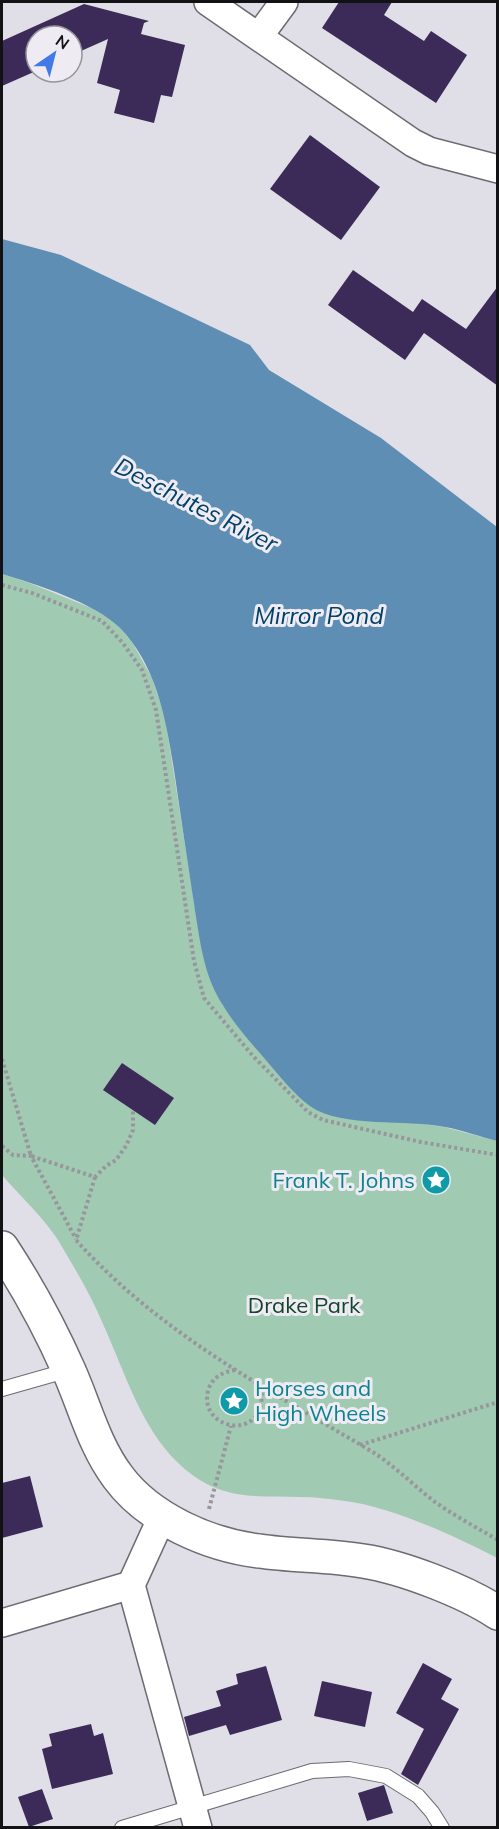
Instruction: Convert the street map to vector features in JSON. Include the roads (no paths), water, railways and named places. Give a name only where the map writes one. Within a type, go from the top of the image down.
[{"type":"street","points":[[208,2],[429,152],[498,168]]},
{"type":"street","points":[[259,36],[284,2]]},
{"type":"street","points":[[2,1248],[24,1281],[69,1370],[99,1448],[119,1479],[140,1501],[162,1517],[204,1538],[258,1551],[314,1554],[366,1561],[432,1580],[498,1613]]},
{"type":"street","points":[[162,1517],[131,1585],[195,1818]]},
{"type":"street","points":[[2,1623],[131,1585]]},
{"type":"lane","points":[[2,1389],[69,1370]]},
{"type":"lane","points":[[123,1827],[195,1818],[312,1771],[349,1769],[386,1776],[418,1796],[442,1827]]},
{"type":"water","name":"Mirror Pond","points":[[2,239],[61,255],[250,345],[269,370],[381,438],[497,527],[497,1141],[445,1127],[357,1120],[324,1114],[304,1102],[292,1090],[256,1049],[220,1001],[210,980],[201,947],[163,713],[158,694],[143,659],[120,628],[96,610],[48,589],[2,574]]},
{"type":"place","name":"Frank T. Johns","points":[[436,1180]]},
{"type":"place","name":"Horses and High Wheels","points":[[234,1401]]},
{"type":"water label","name":"Deschutes River","points":[[196,505]]},
{"type":"park label","name":"Drake Park","points":[[304,1305]]}]
